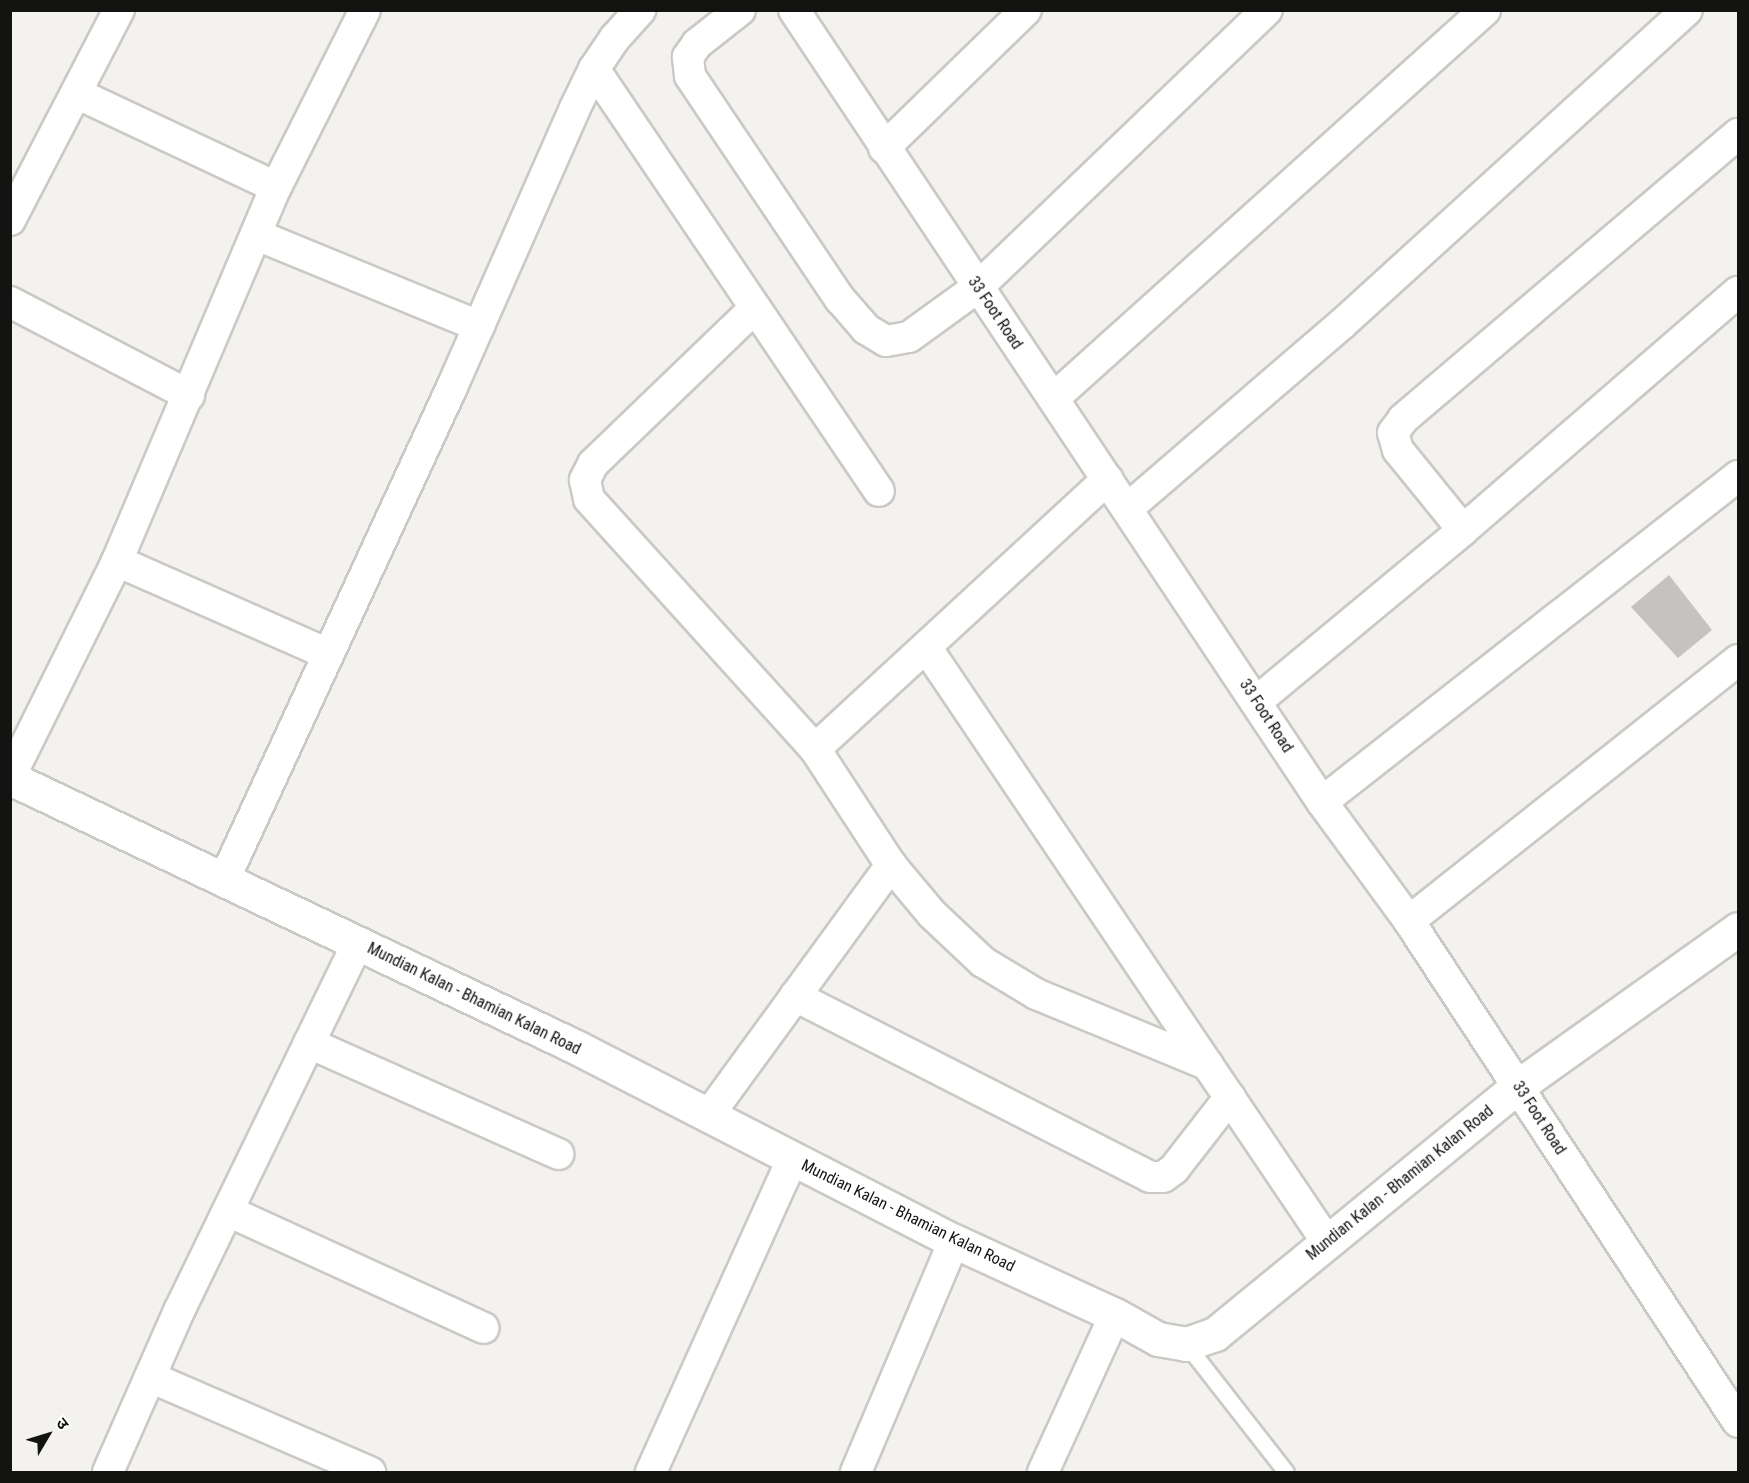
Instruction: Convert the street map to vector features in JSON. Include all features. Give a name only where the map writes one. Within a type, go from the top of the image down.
[{"type":"street","points":[[10,220],[119,10]]},
{"type":"street","points":[[10,777],[117,561],[276,187],[364,10]]},
{"type":"street","points":[[224,880],[479,326],[594,69],[615,39],[640,10]]},
{"type":"street","points":[[740,10],[697,44],[688,57],[690,76],[840,299],[866,329],[886,341],[909,337],[978,287],[1268,10]]},
{"type":"street","name":"33 Foot Road","points":[[794,10],[1322,802],[1409,921],[1738,1422]]},
{"type":"street","points":[[884,148],[1026,10]]},
{"type":"street","points":[[1054,398],[1485,10]]},
{"type":"street","points":[[1128,508],[1342,324],[1687,10]]},
{"type":"street","points":[[594,69],[879,491]]},
{"type":"street","points":[[76,93],[276,187]]},
{"type":"street","points":[[1463,530],[1398,450],[1394,433],[1403,419],[1738,135]]},
{"type":"street","points":[[257,235],[479,326]]},
{"type":"street","points":[[1256,702],[1463,530],[1738,292]]},
{"type":"street","points":[[10,302],[189,395]]},
{"type":"street","points":[[755,309],[593,464],[585,480],[589,499],[815,749],[891,865],[932,914],[983,962],[1036,994],[1208,1065]]},
{"type":"street","points":[[1322,802],[1738,476]]},
{"type":"street","points":[[815,749],[1108,479]]},
{"type":"street","points":[[117,561],[328,654]]},
{"type":"street","points":[[926,647],[1327,1242]]},
{"type":"street","points":[[1409,921],[1738,660]]},
{"type":"street","name":"Mundian Kalan - Bhamian Kalan Road","points":[[10,777],[576,1047],[792,1160],[954,1240],[1115,1315],[1158,1339],[1186,1344],[1215,1334],[1518,1086],[1735,939]]},
{"type":"street","points":[[708,1116],[891,865]]},
{"type":"street","points":[[108,1473],[228,1211],[358,943]]},
{"type":"street","points":[[795,996],[1150,1177],[1163,1177],[1174,1169],[1230,1097]]},
{"type":"street","points":[[309,1043],[558,1154]]},
{"type":"street","points":[[651,1473],[792,1160]]},
{"type":"street","points":[[228,1211],[483,1328]]},
{"type":"street","points":[[856,1473],[954,1240]]},
{"type":"street","points":[[1043,1473],[1115,1315]]},
{"type":"street","points":[[150,1377],[370,1473]]},
{"type":"lane","points":[[1186,1344],[1286,1473]]},
{"type":"building","points":[[1669,575],[1712,630],[1678,658],[1631,607]]}]
